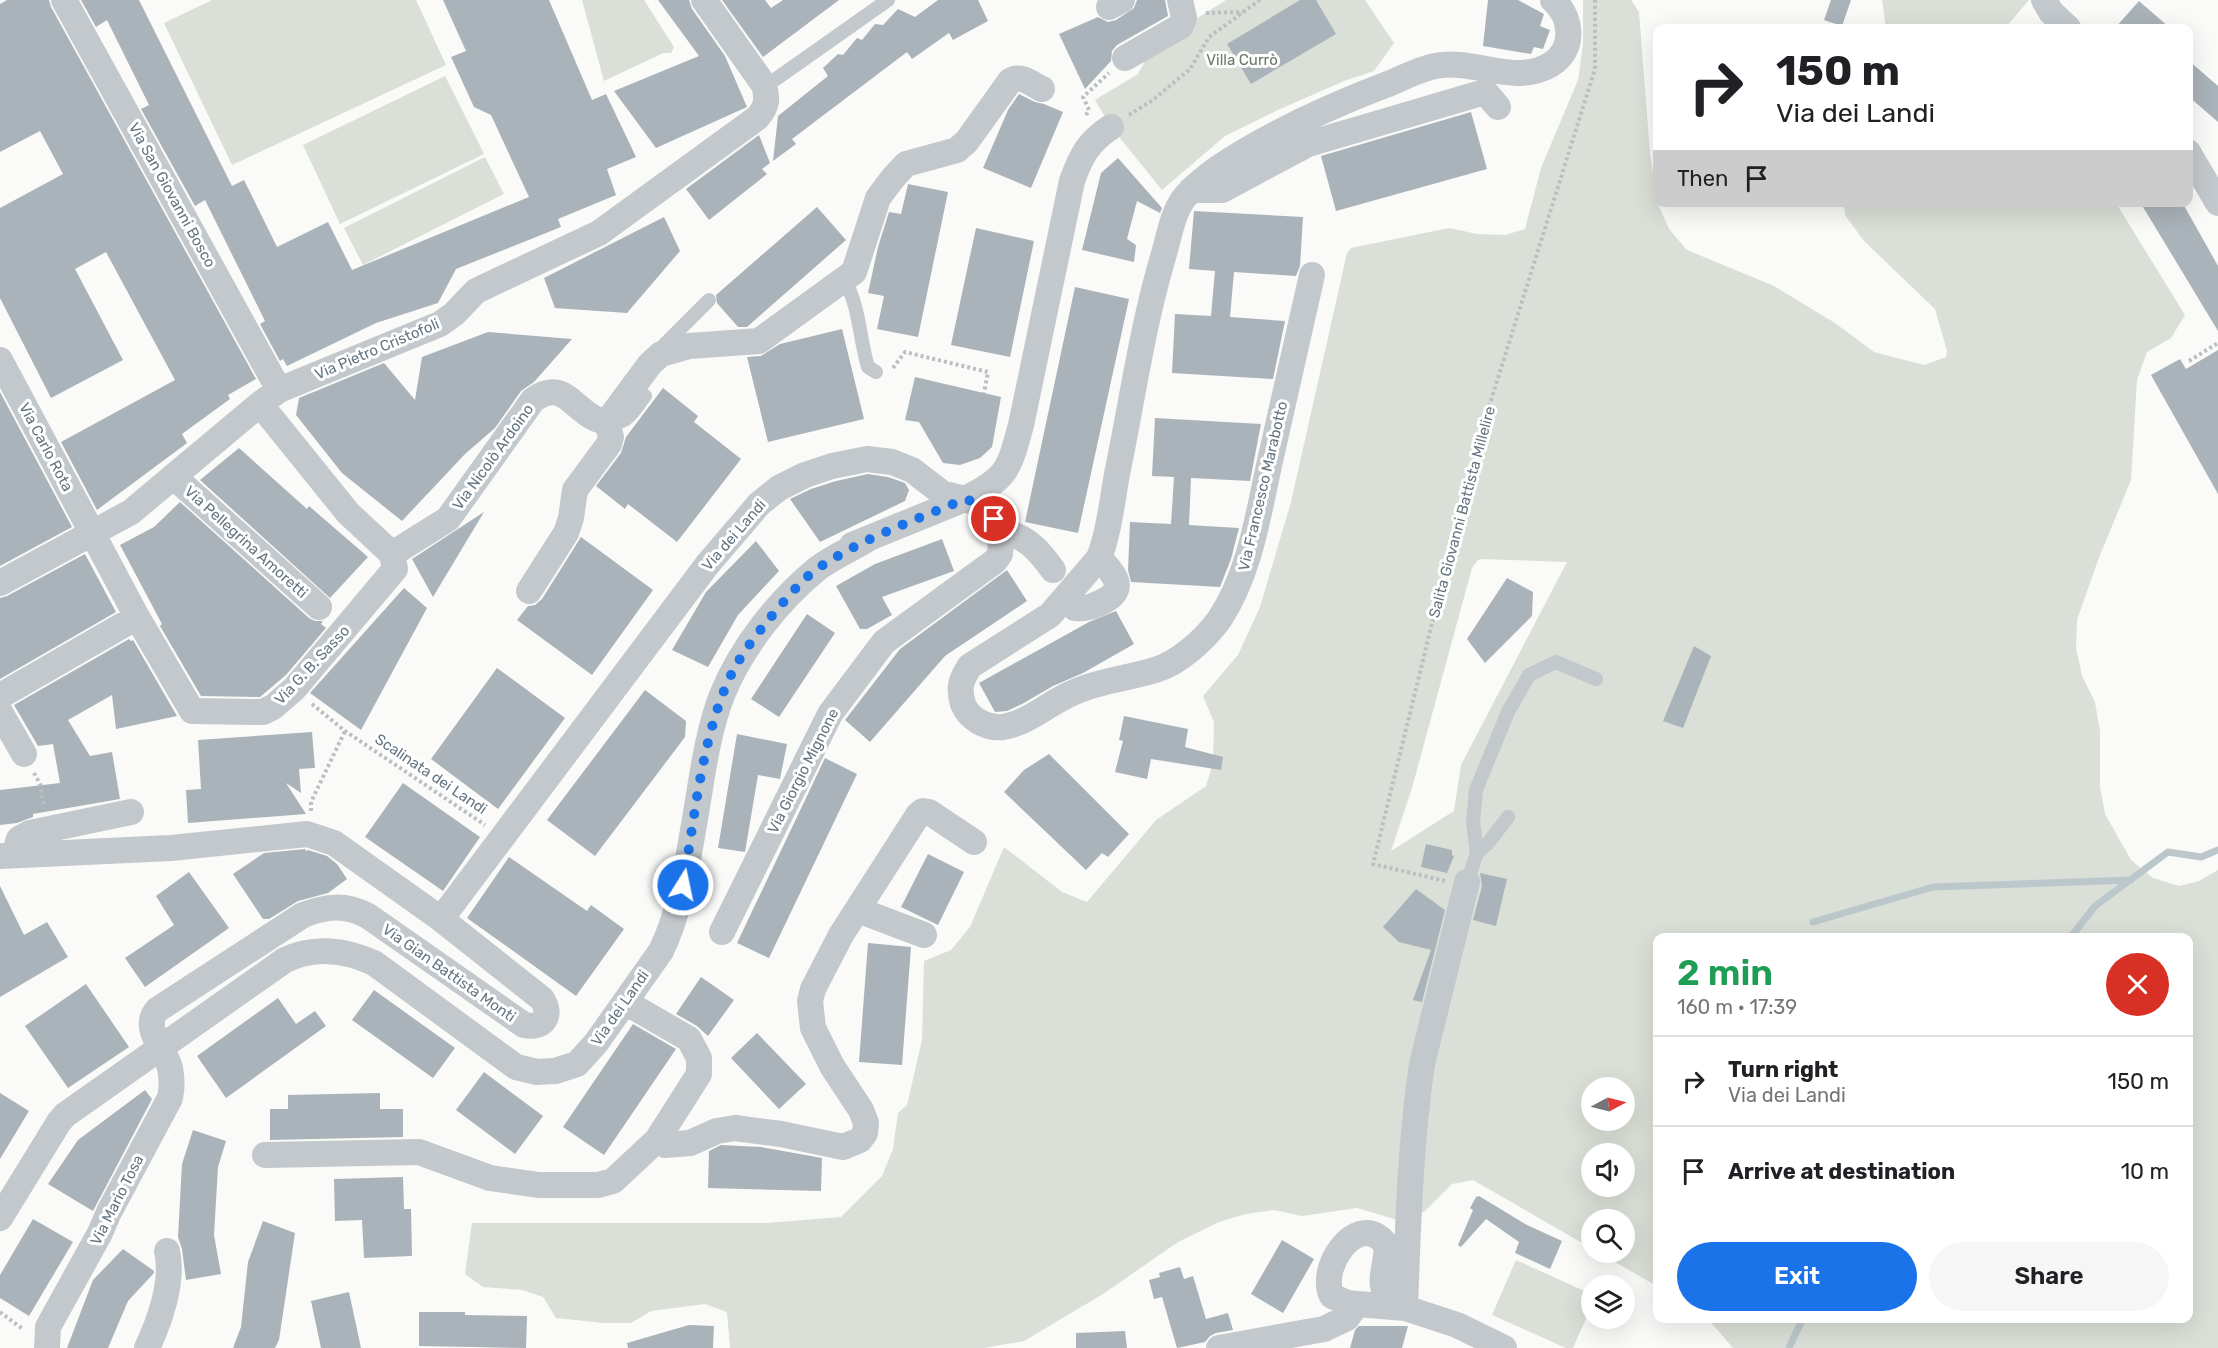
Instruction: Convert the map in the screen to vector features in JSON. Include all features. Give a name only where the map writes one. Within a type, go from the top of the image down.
[{"type":"street","name":"Via San Giovanni Bosco","points":[[64,0],[270,397]]},
{"type":"street","points":[[704,0],[764,85]]},
{"type":"street","name":"Via Francesco Marabotto","points":[[1312,275],[1240,584],[1218,621],[1200,641],[1179,658],[1158,670],[1099,682],[1015,724],[1002,727],[979,723],[964,707],[961,695],[960,685],[966,671],[970,666],[1050,615],[1099,558],[1157,278],[1177,211],[1191,190],[1217,169],[1309,117],[1435,66],[1473,65],[1517,75],[1552,65],[1566,48],[1569,37],[1566,19],[1559,5],[1553,0]]},
{"type":"street","points":[[2044,0],[2051,12],[2064,24]]},
{"type":"street","points":[[1125,58],[1171,34],[1181,26],[1182,9]]},
{"type":"street","points":[[529,591],[566,533],[571,518],[575,490],[609,444],[611,437],[600,420],[650,364],[661,354],[689,346],[759,340],[854,272],[878,198],[906,164],[957,150],[967,141],[1014,78],[1020,78],[1042,89]]},
{"type":"street","name":"Via Pietro Cristofoli","points":[[0,584],[131,512],[270,397],[440,324],[454,314],[476,291],[599,233],[757,118],[765,110],[767,100],[764,85]]},
{"type":"street","points":[[1191,190],[1222,189],[1308,144],[1478,94],[1487,94],[1498,107]]},
{"type":"street","name":"Via dei Landi","points":[[778,594],[810,567],[832,553],[965,499],[998,481],[1008,468],[1021,425],[1072,181],[1083,153],[1098,135],[1111,127]]},
{"type":"street","points":[[2193,160],[2218,203]]},
{"type":"street","name":"Via Carlo Rota","points":[[3,372],[93,533]]},
{"type":"street","name":"Via Nicolò Ardoino","points":[[392,554],[447,519],[533,400],[555,392],[567,396],[600,420]]},
{"type":"street","points":[[270,397],[348,513],[392,554]]},
{"type":"street","name":"Via dei Landi","points":[[441,919],[707,566],[759,504],[779,488],[805,475],[832,466],[867,459],[892,462],[912,470],[942,493],[975,502],[986,509],[1002,528],[1037,550],[1053,570]]},
{"type":"street","name":"Via Pellegrina Amoretti","points":[[174,477],[319,607]]},
{"type":"street","name":"Via Giorgio Mignone","points":[[722,932],[830,714],[884,642],[995,561],[1000,554],[1002,528]]},
{"type":"street","name":"Via G. B. Sasso","points":[[93,533],[137,617],[192,711],[263,712],[273,708],[294,689],[392,575],[394,569],[392,554]]},
{"type":"street","name":"Via dei Landi","points":[[162,1048],[285,960],[311,952],[348,953],[374,963],[516,1067],[537,1072],[555,1071],[577,1064],[585,1057],[661,951],[674,918],[683,885],[710,738],[721,697],[734,669],[758,632],[795,589],[819,567],[868,539]]},
{"type":"street","points":[[1075,608],[1091,607],[1114,593],[1116,580],[1099,558]]},
{"type":"street","points":[[0,696],[137,617]]},
{"type":"street","points":[[0,712],[24,754]]},
{"type":"street","points":[[657,1140],[665,1144],[690,1143],[717,1131],[735,1128],[781,1134],[843,1147],[860,1140],[866,1133],[866,1123],[861,1110],[832,1066],[813,1028],[810,1001],[813,989],[841,935],[918,815],[923,811],[929,812],[974,842]]},
{"type":"street","points":[[7,856],[19,839],[30,833],[131,812]]},
{"type":"street","name":"Via Gian Battista Monti","points":[[7,856],[171,848],[301,834],[314,836],[334,843],[441,919],[542,999],[547,1014],[544,1020],[532,1026],[524,1024],[368,916],[355,909],[334,907],[303,915],[157,1010],[153,1015],[152,1027],[154,1036],[162,1048]]},
{"type":"street","points":[[1405,1308],[1412,1159],[1422,1064],[1467,884]]},
{"type":"street","points":[[858,910],[924,935]]},
{"type":"street","points":[[266,1155],[419,1152],[490,1178],[539,1185],[598,1185],[614,1180],[657,1140],[699,1074],[699,1058],[689,1039],[625,1002]]},
{"type":"street","points":[[0,1218],[65,1115],[162,1048]]},
{"type":"street","name":"Via Mario Tosa","points":[[37,1340],[48,1327],[100,1233],[168,1102],[172,1090],[170,1067],[162,1048]]},
{"type":"street","points":[[1352,1311],[1347,1303],[1332,1296],[1327,1283],[1328,1275],[1344,1245],[1354,1236],[1368,1233],[1381,1239],[1385,1245],[1383,1285],[1385,1292],[1405,1308],[1457,1325],[1504,1348]]},
{"type":"street","points":[[147,1348],[160,1312],[171,1266],[167,1251]]},
{"type":"street","points":[[1219,1348],[1324,1329],[1352,1311],[1405,1308]]},
{"type":"lane","points":[[764,85],[776,79],[888,0]]},
{"type":"lane","points":[[844,279],[857,308],[868,367],[876,372]]},
{"type":"lane","points":[[661,354],[664,345],[709,300]]},
{"type":"lane","points":[[600,420],[619,424],[625,421],[645,396]]},
{"type":"lane","points":[[1467,884],[1477,853],[1473,822],[1476,790],[1508,712],[1528,675],[1556,662],[1596,679]]},
{"type":"lane","points":[[1477,853],[1489,842],[1508,817]]},
{"type":"path","points":[[1111,127],[1153,100],[1190,69],[1209,37],[1260,0]]},
{"type":"path","name":"Salita Giovanni Battista Millelire","points":[[1467,884],[1373,864],[1472,464],[1595,69],[1595,0]]},
{"type":"path","points":[[1182,9],[1205,13],[1244,12]]},
{"type":"path","points":[[1084,117],[1089,110],[1083,97],[1125,58]]},
{"type":"path","points":[[2189,361],[2218,343]]},
{"type":"path","points":[[876,372],[889,371],[906,352],[988,372],[984,393]]},
{"type":"path","name":"Scalinata dei Landi","points":[[294,689],[345,730],[503,837]]},
{"type":"path","points":[[314,836],[311,802],[345,730]]},
{"type":"path","points":[[24,754],[40,784],[46,828]]},
{"type":"path","points":[[0,1312],[37,1340]]},
{"type":"green space","points":[[212,0],[416,0],[446,65],[232,165],[164,23]]},
{"type":"green space","points":[[582,0],[644,0],[674,47],[671,53],[663,53],[604,81]]},
{"type":"green space","name":"Villa Currò","points":[[1226,0],[1365,0],[1394,43],[1374,71],[1344,81],[1225,136],[1162,190],[1111,127],[1095,100],[1138,74],[1149,54],[1191,22]]},
{"type":"green space","points":[[1583,0],[1631,0],[1639,12],[1653,174],[1653,207],[1659,207],[1669,229],[1687,250],[1774,286],[1835,323],[1874,352],[1924,365],[1946,357],[1947,351],[1935,309],[1864,241],[1845,215],[1844,207],[2118,207],[2185,315],[2171,338],[2147,352],[2137,380],[2131,480],[2098,560],[2077,620],[2076,648],[2082,676],[2095,702],[2100,731],[2100,787],[2105,814],[2131,860],[2153,878],[2179,886],[2199,881],[2218,870],[2218,1348],[1733,1348],[1711,1323],[2193,1323],[2193,933],[1653,933],[1653,1284],[1617,1263],[1635,1263],[1635,1209],[1581,1209],[1581,1242],[1473,1180],[1452,1184],[1425,1211],[1401,1221],[1357,1208],[1302,1216],[1274,1210],[1246,1214],[1219,1222],[1178,1242],[1103,1294],[1024,1341],[984,1348],[730,1348],[727,1312],[705,1304],[651,1311],[631,1323],[556,1318],[543,1297],[523,1290],[483,1287],[465,1274],[472,1223],[766,1223],[841,1217],[882,1176],[893,1149],[898,1113],[907,1105],[922,1040],[924,961],[951,950],[970,927],[1004,847],[1062,892],[1087,902],[1156,820],[1206,786],[1213,763],[1214,722],[1203,696],[1238,655],[1260,607],[1291,502],[1347,253],[1351,248],[1449,228],[1477,234],[1505,235],[1525,229],[1541,168],[1578,80],[1583,44]],"holes":[[[1482,559],[1567,562],[1461,765],[1454,811],[1391,851],[1412,788],[1472,568],[1478,560]]]},
{"type":"green space","points":[[1882,0],[2029,0],[2008,24],[1885,24]]},
{"type":"green space","points":[[445,76],[484,154],[340,224],[303,145]]},
{"type":"green space","points":[[485,157],[504,194],[363,265],[344,228]]},
{"type":"green space","points":[[1516,1260],[1581,1289],[1581,1329],[1573,1348],[1566,1348],[1492,1315]]},
{"type":"building","points":[[7,0],[49,0],[256,379],[228,395],[230,399],[182,434],[187,443],[97,510],[61,442],[175,380],[106,252],[75,269],[123,360],[51,398],[0,298],[0,208],[63,174],[40,131],[0,152],[0,4]]},
{"type":"building","points":[[81,0],[139,0],[232,186],[244,180],[277,247],[328,222],[352,270],[529,197],[491,115],[474,107],[451,57],[466,51],[443,0],[549,0],[592,100],[606,94],[636,157],[607,169],[616,195],[558,219],[561,227],[456,269],[438,303],[376,323],[287,366],[283,359],[280,361],[260,324],[265,321],[205,200],[195,206],[141,109],[149,105],[107,20],[96,27]]},
{"type":"building","points":[[658,0],[689,0],[692,9],[725,56],[747,107],[656,148],[614,91],[699,56]]},
{"type":"building","points":[[722,0],[765,0],[771,8],[783,0],[839,0],[763,57]]},
{"type":"building","points":[[938,0],[978,0],[988,21],[953,40],[949,33],[912,59],[907,52],[792,139],[796,144],[773,161],[778,116],[828,76],[823,68],[838,54],[843,55],[857,38],[862,40],[875,24],[883,25],[898,9],[915,17]]},
{"type":"building","points":[[1137,0],[1165,0],[1168,16],[1117,45],[1112,51],[1111,61],[1085,89],[1059,34],[1098,17],[1108,22],[1116,20],[1134,8]]},
{"type":"building","points":[[1300,0],[1316,0],[1336,34],[1251,84],[1227,44]]},
{"type":"building","points":[[1488,0],[1518,0],[1544,14],[1540,26],[1550,30],[1543,49],[1534,47],[1531,54],[1483,46]]},
{"type":"building","points":[[1831,0],[1851,0],[1843,24],[1824,20]]},
{"type":"building","points":[[2139,1],[2165,24],[2119,24]]},
{"type":"building","points":[[2193,64],[2218,86],[2218,122],[2193,100]]},
{"type":"building","points":[[1019,94],[1063,112],[1031,188],[983,168],[1008,110]]},
{"type":"building","points":[[1471,112],[1487,169],[1336,211],[1321,156]]},
{"type":"building","points":[[759,135],[770,163],[762,169],[767,174],[709,220],[686,189]]},
{"type":"building","points":[[1118,158],[1162,208],[1160,213],[1137,201],[1127,239],[1136,245],[1134,262],[1082,250],[1101,173]]},
{"type":"building","points":[[908,184],[948,192],[918,337],[877,329],[884,296],[868,293],[878,247],[889,212],[901,214]]},
{"type":"building","points":[[817,207],[846,240],[747,327],[738,327],[717,303],[716,295]]},
{"type":"building","points":[[2143,207],[2185,207],[2218,266],[2218,331]]},
{"type":"building","points":[[1194,211],[1303,217],[1300,266],[1296,276],[1234,272],[1230,317],[1285,321],[1273,379],[1172,373],[1175,314],[1211,316],[1215,271],[1189,269]]},
{"type":"building","points":[[664,217],[680,251],[627,313],[555,308],[544,278]]},
{"type":"building","points":[[976,228],[1034,241],[1010,357],[951,345]]},
{"type":"building","points":[[1075,287],[1129,299],[1078,533],[1025,522]]},
{"type":"building","points":[[842,329],[864,419],[768,442],[747,357],[761,356],[780,344]]},
{"type":"building","points":[[488,332],[572,339],[534,382],[521,391],[495,428],[465,454],[402,521],[342,473],[296,415],[299,398],[384,363],[415,400],[422,357]]},
{"type":"building","points":[[2218,350],[2218,494],[2151,375],[2180,359],[2186,369]]},
{"type":"building","points":[[915,377],[1001,397],[992,447],[980,458],[960,465],[943,463],[919,422],[905,420]]},
{"type":"building","points":[[663,388],[698,416],[694,422],[741,459],[677,542],[628,504],[625,509],[596,486],[621,453],[626,437]]},
{"type":"building","points":[[0,392],[72,527],[0,566]]},
{"type":"building","points":[[1155,418],[1261,424],[1250,481],[1191,478],[1189,525],[1239,528],[1231,559],[1220,587],[1131,582],[1128,570],[1130,522],[1171,524],[1174,477],[1152,476]]},
{"type":"building","points":[[239,448],[307,509],[309,506],[368,557],[330,598],[200,480]]},
{"type":"building","points":[[868,474],[888,477],[905,483],[909,490],[905,501],[820,542],[790,499],[811,489]]},
{"type":"building","points":[[180,502],[309,618],[323,621],[321,624],[326,628],[286,675],[260,697],[201,696],[160,626],[162,624],[120,545],[154,527]]},
{"type":"building","points":[[484,512],[433,597],[412,559]]},
{"type":"building","points":[[581,537],[653,590],[592,675],[517,620],[528,606],[535,605],[542,599]]},
{"type":"building","points":[[942,539],[954,571],[882,597],[892,615],[867,629],[860,629],[836,586],[875,564]]},
{"type":"building","points":[[756,541],[779,571],[738,615],[708,667],[672,650],[706,592]]},
{"type":"building","points":[[85,554],[116,612],[0,679],[0,598]]},
{"type":"building","points":[[1007,570],[1027,601],[945,656],[870,742],[845,720],[900,649]]},
{"type":"building","points":[[1507,578],[1533,592],[1532,616],[1485,663],[1467,639]]},
{"type":"building","points":[[404,588],[427,608],[361,730],[310,693]]},
{"type":"building","points":[[1116,611],[1134,644],[1022,704],[1007,711],[995,712],[979,683],[1089,622]]},
{"type":"building","points":[[807,614],[835,633],[779,717],[751,699]]},
{"type":"building","points":[[129,639],[133,640],[177,716],[116,729],[112,695],[68,720],[90,756],[112,752],[120,799],[33,814],[33,817],[17,823],[0,825],[0,790],[60,783],[53,744],[38,746],[14,705]]},
{"type":"building","points":[[1694,646],[1711,656],[1683,728],[1663,721]]},
{"type":"building","points":[[497,668],[565,718],[498,809],[431,759]]},
{"type":"building","points":[[645,690],[686,721],[685,737],[595,856],[547,820]]},
{"type":"building","points":[[1124,716],[1188,729],[1185,747],[1223,757],[1221,770],[1151,759],[1147,779],[1115,772],[1123,741],[1119,740]]},
{"type":"building","points":[[312,732],[315,768],[299,769],[301,793],[286,783],[306,814],[188,823],[186,790],[201,789],[198,740]]},
{"type":"building","points":[[737,734],[787,744],[780,779],[758,775],[745,852],[718,848]]},
{"type":"building","points":[[1049,754],[1129,834],[1108,857],[1102,853],[1086,870],[1004,792],[1024,770]]},
{"type":"building","points":[[825,758],[857,774],[769,958],[737,943]]},
{"type":"building","points":[[403,783],[480,837],[443,891],[365,837]]},
{"type":"building","points":[[1426,844],[1452,850],[1454,856],[1447,873],[1421,867]]},
{"type":"building","points":[[305,849],[327,856],[337,864],[347,879],[328,893],[298,901],[269,919],[263,919],[233,874],[264,853]]},
{"type":"building","points":[[928,854],[964,872],[938,925],[901,907]]},
{"type":"building","points":[[509,857],[587,911],[591,905],[624,929],[576,996],[467,918]]},
{"type":"building","points":[[189,872],[229,928],[145,987],[125,958],[174,925],[156,896]]},
{"type":"building","points":[[1480,873],[1507,879],[1496,926],[1473,920],[1482,886]]},
{"type":"building","points":[[0,886],[24,935],[47,922],[68,957],[0,997]]},
{"type":"building","points":[[1416,889],[1445,910],[1422,1002],[1413,1000],[1431,950],[1399,942],[1383,927]]},
{"type":"building","points":[[868,943],[911,947],[902,1065],[859,1062]]},
{"type":"building","points":[[701,977],[734,1000],[708,1036],[697,1026],[676,1014]]},
{"type":"building","points":[[86,984],[129,1047],[68,1088],[25,1026]]},
{"type":"building","points":[[374,990],[455,1048],[433,1078],[352,1020]]},
{"type":"building","points":[[278,998],[296,1024],[315,1011],[326,1026],[226,1098],[197,1056]]},
{"type":"building","points":[[633,1024],[676,1049],[604,1155],[563,1127]]},
{"type":"building","points":[[757,1033],[806,1084],[779,1109],[731,1058]]},
{"type":"building","points":[[484,1072],[543,1116],[515,1154],[456,1110]]},
{"type":"building","points":[[145,1090],[152,1099],[93,1211],[48,1184],[78,1140]]},
{"type":"building","points":[[0,1093],[29,1111],[0,1159]]},
{"type":"building","points":[[380,1093],[380,1109],[403,1109],[403,1137],[270,1140],[270,1109],[288,1109],[288,1095]]},
{"type":"building","points":[[193,1130],[226,1141],[218,1167],[214,1235],[221,1274],[186,1280],[178,1237],[182,1164]]},
{"type":"building","points":[[721,1145],[761,1147],[822,1158],[821,1191],[708,1188],[709,1151]]},
{"type":"building","points":[[403,1177],[404,1209],[411,1209],[412,1256],[364,1258],[362,1220],[335,1221],[334,1179]]},
{"type":"building","points":[[1479,1196],[1527,1225],[1562,1241],[1550,1269],[1515,1253],[1519,1242],[1486,1219],[1461,1247],[1458,1245],[1473,1210],[1470,1208]]},
{"type":"building","points":[[33,1219],[73,1242],[29,1316],[0,1298],[0,1275]]},
{"type":"building","points":[[263,1221],[295,1233],[279,1340],[275,1348],[233,1348],[241,1327],[248,1262]]},
{"type":"building","points":[[1282,1240],[1314,1259],[1283,1313],[1251,1294]]},
{"type":"building","points":[[123,1249],[154,1273],[128,1301],[108,1348],[67,1348],[93,1280]]},
{"type":"building","points":[[1180,1267],[1184,1279],[1193,1276],[1206,1319],[1228,1313],[1233,1330],[1216,1333],[1205,1342],[1177,1348],[1162,1297],[1154,1299],[1149,1280],[1160,1277],[1159,1273]]},
{"type":"building","points":[[349,1292],[361,1348],[321,1348],[311,1301]]},
{"type":"building","points":[[419,1312],[527,1316],[526,1348],[419,1346]]},
{"type":"building","points":[[689,1325],[714,1326],[713,1348],[628,1348],[627,1343]]},
{"type":"building","points":[[1359,1326],[1408,1326],[1402,1348],[1350,1348],[1355,1330]]},
{"type":"building","points":[[1125,1331],[1127,1348],[1076,1348],[1076,1333]]},
{"type":"waterway","points":[[2074,933],[2095,906],[2168,852],[2201,857],[2218,850]]},
{"type":"waterway","points":[[1813,922],[1933,887],[2131,880]]},
{"type":"waterway","points":[[1789,1348],[1801,1323]]},
{"type":"route","points":[[683,885],[702,777],[721,697],[734,669],[758,632],[795,589],[819,567],[868,539],[965,499],[986,509],[994,519]]}]
